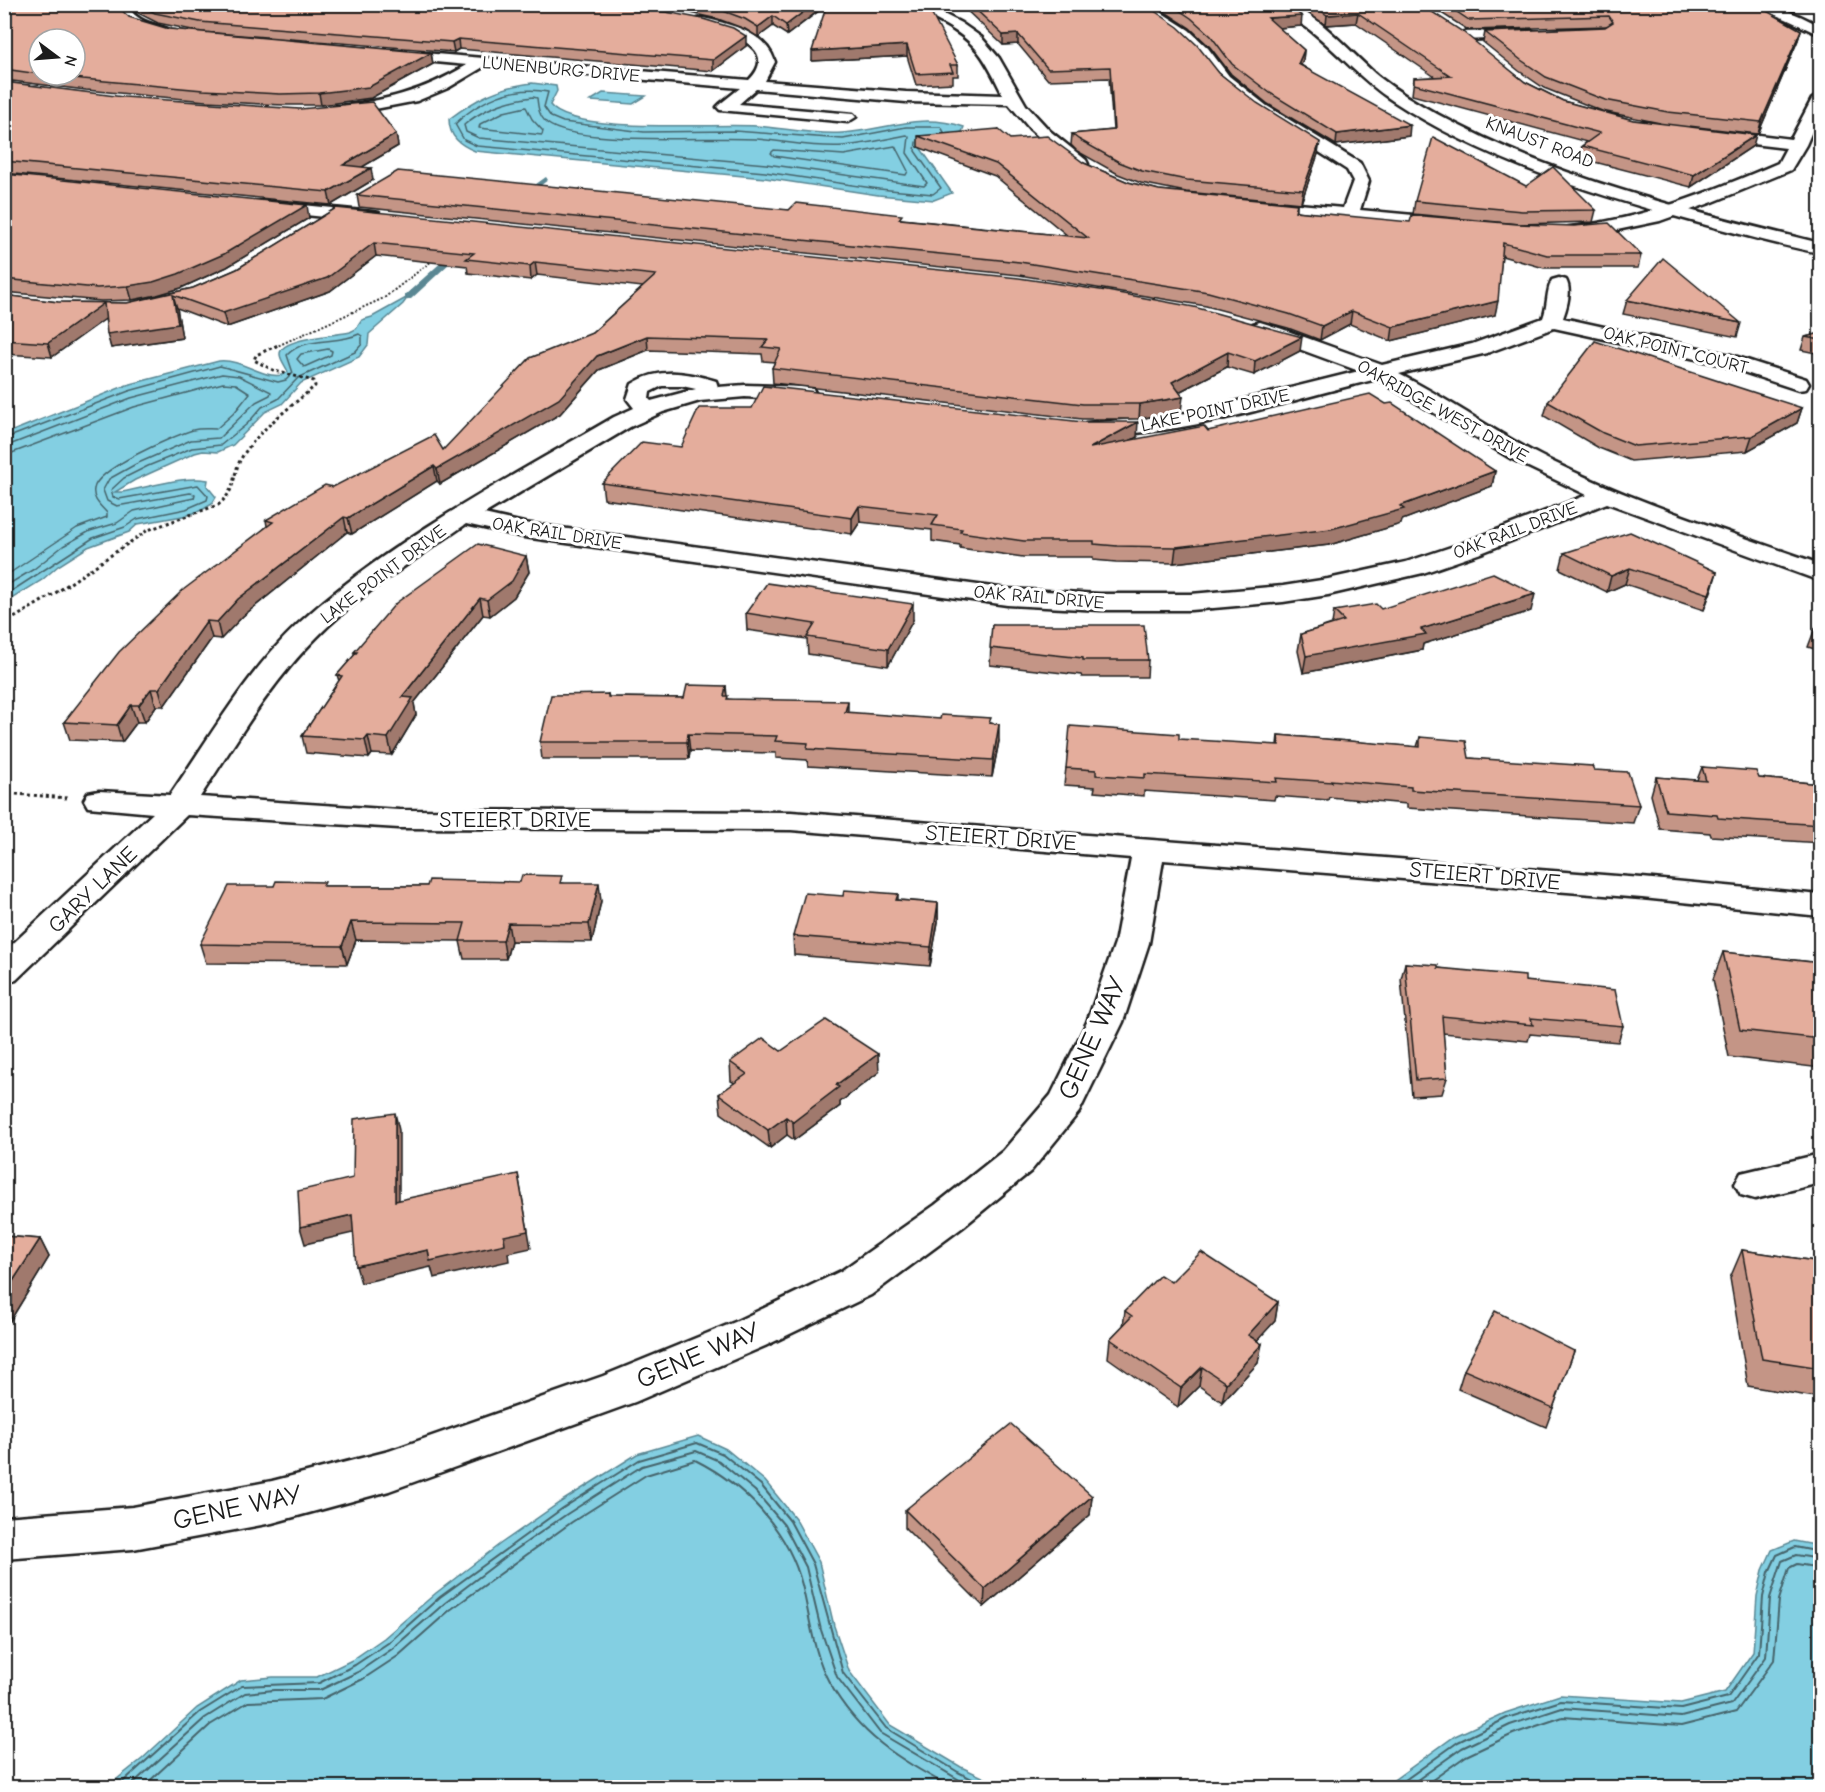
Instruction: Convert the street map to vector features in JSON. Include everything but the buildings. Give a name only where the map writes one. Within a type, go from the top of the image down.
[{"type":"street","points":[[121,4],[124,14],[139,24],[175,34]]},
{"type":"street","points":[[912,4],[958,26],[977,40],[992,58],[1014,100],[1041,132],[1093,172]]},
{"type":"street","points":[[1138,4],[1184,33],[1203,51],[1224,79],[1262,109],[1354,166],[1361,181],[1350,213]]},
{"type":"street","name":"KNAUST ROAD","points":[[1279,4],[1319,30],[1384,88],[1433,118],[1530,161],[1676,210],[1821,248]]},
{"type":"street","points":[[1753,4],[1812,24],[1821,31]]},
{"type":"street","points":[[1774,10],[1807,6]]},
{"type":"street","points":[[691,19],[739,33],[764,50],[767,64],[764,71],[753,84],[725,107],[848,117]]},
{"type":"street","points":[[1448,27],[1464,36],[1482,51]]},
{"type":"street","points":[[1464,36],[1544,33]]},
{"type":"street","name":"LUNENBURG DRIVE","points":[[367,53],[937,99],[1014,100]]},
{"type":"street","points":[[316,114],[382,105],[412,98],[436,88],[482,62]]},
{"type":"street","points":[[1552,231],[1619,227],[1676,210],[1785,166],[1821,99]]},
{"type":"street","points":[[1698,133],[1798,145]]},
{"type":"street","points":[[302,232],[363,195]]},
{"type":"street","points":[[239,203],[390,219]]},
{"type":"street","points":[[1232,203],[1479,226]]},
{"type":"street","points":[[1552,322],[1557,308],[1559,284]]},
{"type":"street","name":"OAKRIDGE WEST DRIVE","points":[[1237,321],[1314,346],[1379,372],[1538,463],[1605,496],[1821,573]]},
{"type":"street","name":"LAKE POINT DRIVE","points":[[1071,426],[1139,428],[1165,424],[1480,349],[1517,338],[1552,322]]},
{"type":"street","name":"OAK POINT COURT","points":[[1552,322],[1724,358],[1798,384]]},
{"type":"street","name":"LAKE POINT DRIVE","points":[[179,805],[261,682],[307,631],[361,585],[462,516],[622,422],[677,399],[723,393],[754,392],[824,397]]},
{"type":"street","name":"OAK RAIL DRIVE","points":[[462,516],[524,530],[1007,597],[1087,603],[1176,604],[1264,598],[1342,585],[1425,564],[1605,496]]},
{"type":"street","name":"OAKRIDGE WEST DRIVE","points":[[1763,553],[1821,563]]},
{"type":"street","name":"STEIERT DRIVE","points":[[99,800],[399,819],[791,821],[1642,888],[1821,906]]},
{"type":"street","name":"GARY LANE","points":[[4,972],[179,805]]},
{"type":"street","name":"GENE WAY","points":[[4,1538],[133,1528],[272,1502],[389,1471],[619,1389],[750,1334],[856,1283],[949,1216],[1017,1161],[1066,1102],[1105,1022],[1132,943],[1149,849]]},
{"type":"street","points":[[1755,1184],[1821,1169]]},
{"type":"path","points":[[4,624],[54,594],[148,530],[218,505],[227,498],[235,483],[241,458],[261,434],[315,386],[314,381],[273,371],[254,360],[261,351],[289,341],[384,298],[435,259]]},
{"type":"path","points":[[4,793],[99,800]]},
{"type":"water","points":[[532,83],[556,86],[557,91],[550,105],[564,114],[586,121],[614,124],[737,125],[831,133],[932,121],[964,127],[962,132],[919,146],[952,193],[934,200],[878,195],[765,178],[475,151],[460,143],[453,135],[449,119],[459,112],[498,91]]},
{"type":"water","points":[[603,93],[646,96],[633,104],[590,101]]},
{"type":"water","points":[[408,297],[369,334],[368,345],[359,357],[301,383],[282,404],[265,412],[233,445],[218,452],[195,453],[135,480],[115,492],[188,479],[208,480],[207,486],[216,497],[212,504],[188,515],[138,524],[129,532],[88,547],[5,603],[5,434],[127,385],[219,361],[238,363],[265,373],[281,375],[288,372],[280,354],[289,344],[310,338],[350,332],[356,329],[362,320]]},
{"type":"water","points":[[698,1436],[726,1449],[765,1481],[795,1518],[819,1562],[834,1626],[849,1671],[890,1725],[961,1767],[1004,1787],[107,1787],[142,1759],[197,1708],[241,1680],[317,1677],[352,1660],[384,1638],[436,1593],[500,1544],[559,1503],[637,1454]]},
{"type":"water","points":[[1794,1541],[1820,1546],[1820,1787],[1384,1787],[1455,1736],[1505,1713],[1560,1695],[1681,1703],[1725,1692],[1753,1652],[1757,1596],[1763,1570],[1772,1550]]},
{"type":"waterway","points":[[524,195],[546,179]]},
{"type":"waterway","points":[[408,297],[459,251]]}]
